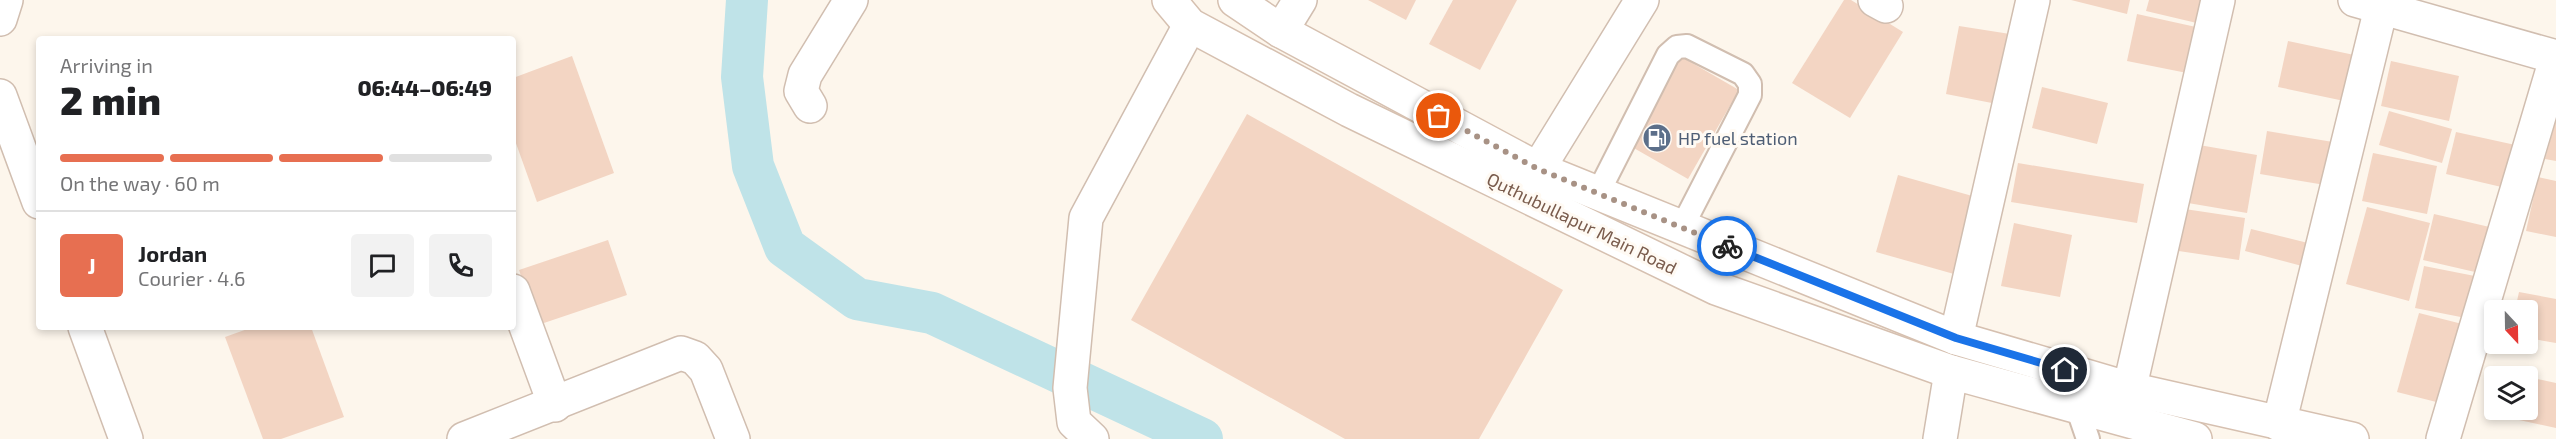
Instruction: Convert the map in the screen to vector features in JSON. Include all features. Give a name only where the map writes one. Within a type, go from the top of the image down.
[{"type":"street","points":[[0,19],[6,0]]},
{"type":"street","points":[[810,106],[801,91],[806,75],[851,0]]},
{"type":"street","name":"Quthubullapur Main Road","points":[[1169,0],[1190,25],[1349,110],[1716,288],[1951,372],[2077,407],[2126,404],[2279,424],[2352,439]]},
{"type":"street","name":"Quthubullapur Main Road","points":[[1235,0],[1281,31],[1538,169],[1956,338],[2126,404],[2195,439]]},
{"type":"street","points":[[1281,31],[1300,0]]},
{"type":"street","points":[[1538,169],[1642,0]]},
{"type":"street","points":[[1956,338],[2033,0]]},
{"type":"street","points":[[2126,404],[2218,0]]},
{"type":"street","points":[[2279,424],[2373,2],[2556,58],[2443,439]]},
{"type":"street","points":[[1092,439],[1074,422],[1070,388],[1086,218],[1190,25]]},
{"type":"street","points":[[0,96],[36,194]]},
{"type":"street","points":[[516,299],[555,405]]},
{"type":"street","points":[[86,330],[126,439]]},
{"type":"street","points":[[464,439],[555,405],[681,353],[695,358],[706,370],[733,439]]},
{"type":"street","points":[[1940,439],[1951,372]]},
{"type":"lane","points":[[1598,194],[1668,55],[1677,47],[1687,46],[1743,74],[1750,84],[1750,95],[1682,227]]},
{"type":"lane","points":[[2077,407],[2088,439]]},
{"type":"building","points":[[1368,0],[1416,0],[1406,20]]},
{"type":"building","points":[[1453,0],[1517,0],[1480,70],[1429,44]]},
{"type":"building","points":[[1844,0],[1851,0],[1903,32],[1850,118],[1792,83]]},
{"type":"building","points":[[2071,0],[2130,0],[2127,14]]},
{"type":"building","points":[[2149,0],[2206,0],[2201,24],[2146,11]]},
{"type":"building","points":[[2137,14],[2196,27],[2187,73],[2127,61]]},
{"type":"building","points":[[1959,26],[2010,34],[1997,104],[1946,94]]},
{"type":"building","points":[[2288,41],[2359,56],[2349,102],[2278,87]]},
{"type":"building","points":[[572,56],[614,173],[537,202],[516,143],[516,77]]},
{"type":"building","points":[[1680,56],[1739,90],[1688,179],[1632,147]]},
{"type":"building","points":[[2391,61],[2459,76],[2449,121],[2381,106]]},
{"type":"building","points":[[2042,87],[2108,103],[2097,144],[2032,128]]},
{"type":"building","points":[[2389,111],[2452,129],[2442,163],[2379,145]]},
{"type":"building","points":[[1247,114],[1563,290],[1479,439],[1345,439],[1131,320]]},
{"type":"building","points":[[2556,120],[2556,161],[2545,159]]},
{"type":"building","points":[[2267,131],[2333,142],[2325,185],[2260,174]]},
{"type":"building","points":[[2456,132],[2520,146],[2510,189],[2446,174]]},
{"type":"building","points":[[2199,145],[2257,155],[2247,213],[2188,203]]},
{"type":"building","points":[[2373,153],[2437,166],[2427,214],[2362,201]]},
{"type":"building","points":[[2018,163],[2144,184],[2137,223],[2011,202]]},
{"type":"building","points":[[1898,175],[1983,199],[1961,276],[1876,252]]},
{"type":"building","points":[[2538,177],[2556,181],[2556,237],[2526,231]]},
{"type":"building","points":[[2367,207],[2430,223],[2409,301],[2346,284]]},
{"type":"building","points":[[2178,208],[2245,218],[2239,260],[2172,250]]},
{"type":"building","points":[[2434,214],[2498,229],[2488,275],[2423,260]]},
{"type":"building","points":[[2014,223],[2072,235],[2060,297],[2001,286]]},
{"type":"building","points":[[2251,229],[2308,243],[2302,266],[2245,251]]},
{"type":"building","points":[[608,240],[627,295],[538,325],[519,270]]},
{"type":"building","points":[[2424,266],[2485,278],[2476,320],[2415,308]]},
{"type":"building","points":[[2519,292],[2556,299],[2556,343],[2538,340],[2538,300],[2517,300]]},
{"type":"building","points":[[2419,313],[2474,327],[2452,406],[2397,392]]},
{"type":"building","points":[[245,330],[312,330],[344,417],[281,439],[263,439],[225,337]]},
{"type":"building","points":[[2538,379],[2556,383],[2556,428],[2519,420],[2538,420]]},
{"type":"waterway","points":[[747,0],[742,77],[753,166],[785,247],[857,299],[932,313],[1202,439]]},
{"type":"way so far","points":[[1439,116],[1538,169],[1727,246]]},
{"type":"place","name":"HP fuel station","points":[[1657,138]]},
{"type":"route","points":[[1727,246],[1956,338],[2065,370]]}]
